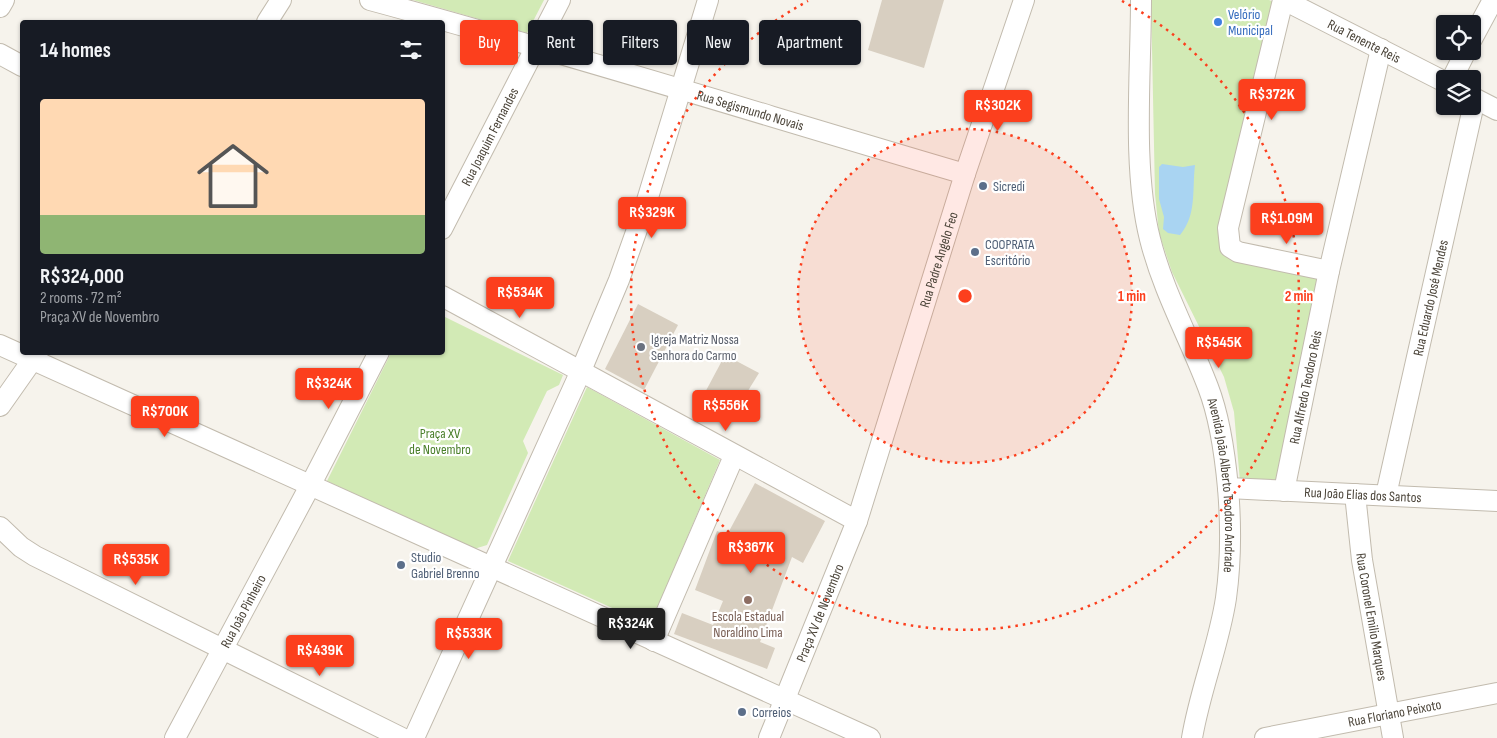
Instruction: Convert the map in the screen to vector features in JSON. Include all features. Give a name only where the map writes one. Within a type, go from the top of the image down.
[{"type":"street","points":[[0,7],[4,0]]},
{"type":"street","points":[[267,20],[281,0]]},
{"type":"street","name":"Rua Segismundo Novais","points":[[370,0],[443,20]]},
{"type":"street","name":"Rua Joaquim Fernandes","points":[[550,20],[560,0]]},
{"type":"street","points":[[414,738],[580,373],[619,280],[708,0]]},
{"type":"street","name":"Rua Padre Angelo Feo","points":[[857,521],[965,174],[1024,0]]},
{"type":"street","name":"Avenida João Alberto Teodoro Andrade","points":[[1141,0],[1140,114],[1143,200],[1150,238],[1169,298],[1208,389],[1220,434],[1228,488],[1230,555],[1226,599],[1196,712],[1192,738]]},
{"type":"street","points":[[1284,0],[1228,228],[1230,247],[1238,252],[1329,271]]},
{"type":"street","name":"Rua Tenente Reis","points":[[1284,0],[1436,77]]},
{"type":"street","points":[[1481,22],[1493,0]]},
{"type":"street","name":"Rua Segismundo Novais","points":[[445,21],[528,44]]},
{"type":"street","name":"Rua Alfredo Teodoro Reis","points":[[1284,491],[1329,271],[1381,49]]},
{"type":"street","points":[[0,54],[20,65]]},
{"type":"street","name":"Rua Joaquim Fernandes","points":[[445,223],[528,63]]},
{"type":"street","name":"Rua Segismundo Novais","points":[[593,63],[965,174]]},
{"type":"street","points":[[1481,102],[1497,110]]},
{"type":"street","name":"Rua Eduardo José Mendes","points":[[1386,496],[1470,115]]},
{"type":"street","points":[[445,298],[580,373],[857,521]]},
{"type":"street","points":[[0,345],[20,351]]},
{"type":"street","points":[[311,484],[377,355]]},
{"type":"street","points":[[0,406],[36,356],[492,567],[870,738]]},
{"type":"street","points":[[654,641],[734,456]]},
{"type":"street","name":"Rua João Pinheiro","points":[[174,738],[311,484]]},
{"type":"street","name":"Rua João Elias dos Santos","points":[[1228,488],[1386,496],[1496,496]]},
{"type":"street","name":"Rua Coronel Emilio Marques","points":[[1355,494],[1362,560],[1393,738]]},
{"type":"street","name":"Praça XV de Novembro","points":[[769,738],[857,521]]},
{"type":"street","points":[[0,527],[21,547],[35,556],[402,738]]},
{"type":"street","name":"Rua Floriano Peixoto","points":[[1265,738],[1497,693]]},
{"type":"green space","points":[[413,0],[544,0],[534,20],[528,20],[527,33],[518,30],[518,20],[482,20]]},
{"type":"green space","points":[[1151,0],[1269,0],[1274,2],[1221,254],[1319,276],[1276,484],[1240,482],[1234,412],[1224,377],[1172,272],[1159,233],[1155,194]]},
{"type":"green space","name":"Praça XV de Novembro","points":[[445,317],[563,375],[559,385],[547,391],[523,441],[528,453],[487,545],[474,549],[327,481],[390,355],[445,355]]},
{"type":"green space","points":[[587,387],[720,460],[650,625],[508,561]]},
{"type":"water","points":[[1162,164],[1183,167],[1195,165],[1193,202],[1189,219],[1180,235],[1168,233],[1163,229],[1164,217],[1159,199],[1159,167]]},
{"type":"building","points":[[882,0],[944,0],[924,68],[868,50]]},
{"type":"building","name":"Igreja Matriz Nossa Senhora do Carmo","points":[[638,304],[678,325],[644,390],[605,369]]},
{"type":"building","points":[[725,355],[759,373],[733,415],[701,400]]},
{"type":"building","points":[[755,483],[825,521],[803,563],[792,557],[760,642],[775,648],[767,669],[674,634],[682,613],[713,625],[723,601],[695,590],[717,531],[727,535]]},
{"type":"place","name":"Velório Municipal","points":[[1218,22]]},
{"type":"place","name":"Sicredi","points":[[983,186]]},
{"type":"place","name":"COOPRATA Escritório","points":[[975,252]]},
{"type":"place","name":"Igreja Matriz Nossa Senhora do Carmo","points":[[641,347]]},
{"type":"place","name":"Studio Gabriel Brenno","points":[[401,565]]},
{"type":"place","name":"Escola Estadual Noraldino Lima","points":[[748,600]]},
{"type":"place","name":"Correios","points":[[742,712]]}]
